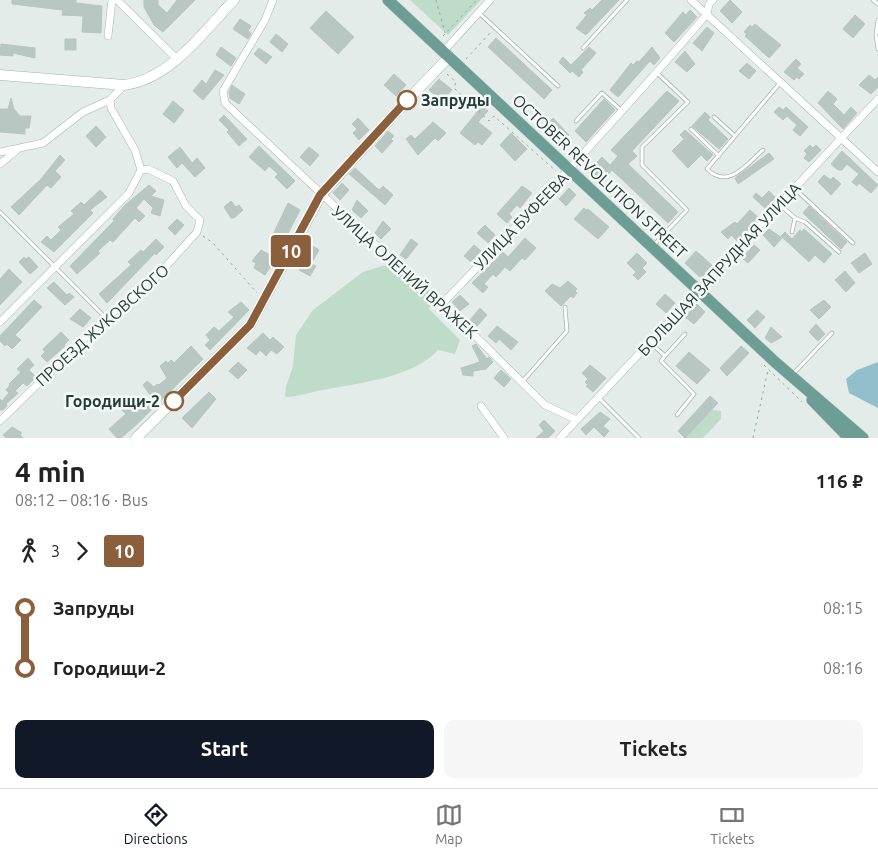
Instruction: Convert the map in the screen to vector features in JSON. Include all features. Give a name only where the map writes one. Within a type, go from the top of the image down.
[{"type":"main road","name":"OCTOBER REVOLUTION STREET","points":[[388,0],[567,174],[652,246],[791,377],[849,438]]},
{"type":"main road","name":"OCTOBER REVOLUTION STREET","points":[[791,377],[863,438]]},
{"type":"street","points":[[108,36],[112,0]]},
{"type":"street","points":[[117,0],[177,58]]},
{"type":"street","points":[[0,76],[124,85],[150,79],[177,58],[234,0]]},
{"type":"street","name":"УЛИЦА ОЛЕНИЙ ВРАЖЕК","points":[[273,0],[260,28],[223,92],[222,98],[229,110],[396,264]]},
{"type":"street","points":[[136,438],[227,350],[250,325],[320,195],[446,55],[490,0]]},
{"type":"street","points":[[691,0],[878,172]]},
{"type":"street","name":"УЛИЦА БУФЕЕВА","points":[[442,304],[567,174],[707,14],[709,4],[713,0]]},
{"type":"street","points":[[0,152],[42,143],[83,112],[110,100],[124,85]]},
{"type":"street","name":"БОЛЬШАЯ ЗАПРУДНАЯ УЛИЦА","points":[[560,438],[652,343],[779,203],[878,99]]},
{"type":"street","points":[[0,322],[128,193],[141,170],[135,150],[115,114],[110,100]]},
{"type":"street","points":[[0,164],[19,148]]},
{"type":"street","points":[[141,170],[148,169],[173,181],[186,206],[200,220],[199,229]]},
{"type":"street","name":"ПРОЕЗД ЖУКОВСКОГО","points":[[0,421],[106,318],[149,285],[199,229]]},
{"type":"street","name":"УЛИЦА ОЛЕНИЙ ВРАЖЕК","points":[[466,327],[545,405],[577,420]]},
{"type":"street","points":[[481,406],[504,438]]},
{"type":"lane","points":[[583,48],[627,0]]},
{"type":"lane","points":[[873,0],[878,4]]},
{"type":"lane","points":[[479,13],[558,86]]},
{"type":"lane","points":[[878,20],[876,44],[878,49]]},
{"type":"lane","points":[[652,246],[687,210],[642,165],[642,147],[688,102],[657,73]]},
{"type":"lane","points":[[763,150],[732,176],[716,177],[707,169],[780,83]]},
{"type":"lane","points":[[576,121],[602,93],[622,112]]},
{"type":"lane","points":[[714,117],[735,136]]},
{"type":"lane","points":[[691,129],[719,156]]},
{"type":"lane","points":[[793,188],[853,243]]},
{"type":"lane","points":[[779,203],[795,218],[805,222],[839,252]]},
{"type":"lane","points":[[0,212],[53,268],[106,318]]},
{"type":"lane","points":[[792,232],[795,218]]},
{"type":"lane","points":[[523,382],[567,331],[565,307]]},
{"type":"lane","points":[[791,377],[832,333]]},
{"type":"lane","points":[[677,415],[694,394],[661,361],[685,334]]},
{"type":"lane","points":[[652,343],[665,356]]},
{"type":"lane","points":[[599,398],[639,438]]},
{"type":"path","points":[[436,0],[445,33]]},
{"type":"path","points":[[443,36],[477,0]]},
{"type":"path","points":[[466,59],[495,28]]},
{"type":"path","points":[[447,74],[456,82],[454,88],[489,121],[494,116],[567,174]]},
{"type":"path","points":[[199,229],[249,282],[263,302]]},
{"type":"path","name":"УЛИЦА ОЛЕНИЙ ВРАЖЕК","points":[[396,264],[466,327]]},
{"type":"path","points":[[762,363],[804,404]]},
{"type":"path","points":[[753,438],[768,370]]},
{"type":"green space","points":[[410,0],[481,0],[448,35]]},
{"type":"green space","points":[[389,264],[408,269],[430,291],[433,299],[429,309],[460,340],[455,354],[438,350],[414,367],[384,378],[285,397],[286,387],[293,366],[296,335],[313,310],[363,272]]},
{"type":"green space","points":[[712,410],[721,411],[721,419],[703,438],[684,438]]},
{"type":"water","points":[[878,362],[878,408],[849,393],[846,379],[857,370]]},
{"type":"building","points":[[12,0],[76,0],[76,3],[102,6],[101,33],[82,32],[83,16],[62,15],[63,10],[12,4]]},
{"type":"building","points":[[144,0],[158,0],[158,5],[167,13],[177,0],[195,0],[163,32],[154,25],[144,7]]},
{"type":"building","points":[[602,0],[619,0],[586,35],[576,28],[587,15],[584,13],[590,8],[592,10]]},
{"type":"building","points":[[730,0],[742,12],[732,23],[720,11]]},
{"type":"building","points":[[690,10],[697,17],[674,42],[665,33],[683,12],[686,15]]},
{"type":"building","points":[[326,11],[354,37],[338,54],[310,28]]},
{"type":"building","points":[[855,15],[865,24],[853,38],[843,29]]},
{"type":"building","points":[[240,19],[251,26],[248,31],[251,33],[248,39],[233,29]]},
{"type":"building","points":[[755,24],[781,45],[769,58],[745,36],[747,34],[744,32],[750,25],[752,27]]},
{"type":"building","points":[[707,27],[714,33],[702,51],[693,43]]},
{"type":"building","points":[[276,34],[288,44],[282,52],[270,42]]},
{"type":"building","points":[[496,38],[552,90],[544,99],[488,47]]},
{"type":"building","points":[[65,39],[76,39],[76,50],[65,50]]},
{"type":"building","points":[[1,44],[35,48],[35,58],[13,53],[13,56],[0,55]]},
{"type":"building","points":[[221,47],[236,58],[231,66],[216,55]]},
{"type":"building","points":[[589,47],[596,53],[581,70],[583,72],[579,77],[572,71],[570,73],[559,62],[563,57],[571,65]]},
{"type":"building","points":[[652,47],[660,58],[654,65],[650,61],[618,97],[610,90],[631,63],[633,65],[637,61],[639,62]]},
{"type":"building","points":[[259,48],[272,57],[266,64],[254,54]]},
{"type":"building","points":[[685,51],[695,64],[687,72],[675,62]]},
{"type":"building","points":[[796,59],[801,64],[797,68],[804,74],[799,79],[797,77],[794,80],[784,72]]},
{"type":"building","points":[[747,63],[756,71],[749,79],[739,71]]},
{"type":"building","points":[[215,70],[224,75],[203,100],[193,91],[202,80],[206,84]]},
{"type":"building","points":[[394,74],[406,85],[396,96],[384,85]]},
{"type":"building","points":[[869,75],[875,80],[878,77],[878,87],[871,94],[859,85]]},
{"type":"building","points":[[439,79],[452,90],[442,101],[429,90]]},
{"type":"building","points":[[232,85],[245,94],[239,104],[230,98],[229,92]]},
{"type":"building","points":[[667,91],[679,101],[632,151],[637,156],[628,164],[678,212],[668,223],[612,170],[600,184],[588,172],[602,157],[610,165],[618,156],[611,150]]},
{"type":"building","points":[[828,91],[837,99],[833,104],[844,115],[851,107],[857,113],[843,129],[818,103]]},
{"type":"building","points":[[11,98],[14,109],[20,116],[31,116],[29,128],[25,128],[25,134],[0,132],[0,109],[8,109]]},
{"type":"building","points":[[604,99],[615,110],[586,142],[575,131]]},
{"type":"building","points":[[173,101],[184,110],[174,123],[163,114]]},
{"type":"building","points":[[482,106],[488,111],[478,122],[492,133],[482,145],[478,142],[475,145],[460,133]]},
{"type":"building","points":[[779,107],[783,110],[786,107],[808,127],[800,136],[793,130],[797,125],[787,116],[783,120],[774,112]]},
{"type":"building","points":[[705,112],[710,117],[708,120],[728,139],[719,149],[692,126]]},
{"type":"building","points":[[224,115],[247,139],[239,146],[227,132],[229,130],[219,120]]},
{"type":"building","points":[[358,118],[369,130],[359,140],[353,133],[357,129],[352,124]]},
{"type":"building","points":[[553,118],[569,135],[559,145],[542,129]]},
{"type":"building","points":[[433,122],[446,133],[438,141],[435,138],[418,155],[406,139],[411,135],[415,139]]},
{"type":"building","points":[[96,126],[106,137],[96,147],[86,136]]},
{"type":"building","points":[[685,130],[713,155],[707,161],[701,155],[688,168],[672,151],[684,139],[680,135]]},
{"type":"building","points":[[388,131],[394,136],[391,139],[393,141],[382,153],[375,146]]},
{"type":"building","points":[[511,133],[527,149],[515,161],[500,145]]},
{"type":"building","points":[[810,145],[813,148],[816,145],[821,150],[809,162],[804,158],[807,154],[804,151]]},
{"type":"building","points":[[259,146],[295,181],[287,189],[275,177],[278,174],[269,166],[265,171],[249,157]]},
{"type":"building","points":[[180,147],[192,163],[197,158],[205,168],[195,177],[182,163],[177,168],[168,157]]},
{"type":"building","points":[[309,147],[319,155],[310,166],[300,157]]},
{"type":"building","points":[[842,151],[878,185],[871,193],[859,183],[857,186],[852,182],[859,174],[847,164],[842,170],[838,170],[831,164]]},
{"type":"building","points":[[769,153],[774,159],[738,184],[735,178]]},
{"type":"building","points":[[60,155],[65,160],[55,171],[61,177],[51,188],[47,185],[19,215],[11,207],[41,179]]},
{"type":"building","points":[[355,168],[379,190],[383,186],[393,195],[385,205],[349,174]]},
{"type":"building","points":[[824,175],[831,180],[833,177],[841,184],[831,195],[818,182]]},
{"type":"building","points":[[342,183],[349,190],[340,200],[333,193]]},
{"type":"building","points":[[149,185],[156,191],[151,196],[164,200],[160,216],[151,213],[153,208],[144,199],[136,208],[145,216],[139,222],[135,218],[113,242],[110,240],[98,251],[100,253],[77,274],[70,266],[114,221],[113,219],[124,206]]},
{"type":"building","points":[[522,186],[532,193],[520,208],[517,205],[509,214],[512,217],[507,223],[497,214]]},
{"type":"building","points":[[569,188],[576,195],[566,206],[559,199]]},
{"type":"building","points":[[100,190],[107,197],[90,210],[93,213],[54,252],[41,242],[47,236],[51,240],[61,230],[58,227],[74,214],[71,211],[81,202],[84,205]]},
{"type":"building","points":[[769,191],[775,197],[767,210],[753,197],[756,193],[762,198]]},
{"type":"building","points":[[357,200],[368,211],[361,218],[352,210]]},
{"type":"building","points":[[231,201],[236,207],[239,205],[243,210],[234,218],[231,218],[224,207]]},
{"type":"building","points":[[288,203],[300,210],[281,247],[270,241]]},
{"type":"building","points":[[809,206],[847,242],[841,249],[803,213]]},
{"type":"building","points":[[584,208],[588,209],[609,227],[598,239],[574,219]]},
{"type":"building","points":[[750,210],[759,218],[737,241],[731,235],[728,239],[721,232],[735,222],[737,224]]},
{"type":"building","points":[[177,219],[184,225],[175,235],[168,228]]},
{"type":"building","points":[[383,221],[391,229],[381,239],[375,233]]},
{"type":"building","points":[[485,225],[495,235],[488,243],[477,233]]},
{"type":"building","points":[[769,229],[782,238],[774,247],[763,235]]},
{"type":"building","points":[[804,229],[832,254],[824,263],[815,255],[809,262],[781,236],[785,232],[792,239],[800,230],[802,232]]},
{"type":"building","points":[[525,238],[536,248],[525,260],[522,258],[510,271],[505,267],[496,277],[493,274],[484,284],[488,287],[483,293],[472,283],[503,252],[508,257]]},
{"type":"building","points":[[156,239],[164,247],[156,255],[155,253],[107,303],[99,294],[131,265],[128,262],[141,250],[143,252]]},
{"type":"building","points":[[411,239],[418,244],[406,259],[400,255]]},
{"type":"building","points":[[311,245],[319,250],[311,264],[316,266],[310,276],[299,270]]},
{"type":"building","points":[[474,245],[481,251],[471,262],[464,256]]},
{"type":"building","points":[[754,245],[760,250],[748,263],[742,258]]},
{"type":"building","points":[[261,250],[270,255],[272,264],[265,275],[254,268],[256,263],[252,261]]},
{"type":"building","points":[[696,251],[713,266],[701,278],[685,263]]},
{"type":"building","points":[[637,253],[647,263],[642,268],[646,272],[638,280],[633,275],[636,272],[627,263]]},
{"type":"building","points":[[865,253],[872,264],[859,273],[851,263]]},
{"type":"building","points":[[24,257],[26,259],[29,257],[38,267],[30,274],[19,262]]},
{"type":"building","points":[[9,269],[22,282],[0,305],[0,279]]},
{"type":"building","points":[[845,271],[855,283],[846,292],[835,280]]},
{"type":"building","points":[[568,281],[577,289],[575,291],[577,293],[561,306],[545,291],[552,284],[560,288]]},
{"type":"building","points":[[54,282],[67,295],[69,293],[74,297],[65,305],[47,288]]},
{"type":"building","points":[[665,294],[675,303],[666,313],[656,304]]},
{"type":"building","points":[[460,295],[469,304],[460,311],[452,302]]},
{"type":"building","points":[[34,300],[42,307],[15,335],[21,340],[12,349],[7,344],[5,346],[0,341],[0,336]]},
{"type":"building","points":[[824,300],[831,307],[819,319],[810,310]]},
{"type":"building","points":[[241,302],[249,310],[210,350],[205,345],[210,340],[206,335],[214,327],[219,331],[234,317],[228,312]]},
{"type":"building","points":[[697,304],[705,312],[694,324],[685,317]]},
{"type":"building","points":[[480,308],[487,315],[477,326],[470,320]]},
{"type":"building","points":[[80,309],[91,318],[83,327],[70,319]]},
{"type":"building","points":[[757,310],[765,317],[755,328],[747,320]]},
{"type":"building","points":[[816,324],[825,334],[818,341],[809,332]]},
{"type":"building","points":[[497,326],[518,342],[511,350],[499,339],[496,343],[488,336]]},
{"type":"building","points":[[771,327],[782,337],[771,343],[765,338]]},
{"type":"building","points":[[61,332],[69,340],[47,362],[41,356],[45,352],[43,349]]},
{"type":"building","points":[[263,333],[270,340],[273,337],[284,347],[277,354],[271,350],[266,356],[260,350],[256,355],[247,348]]},
{"type":"building","points":[[476,344],[487,359],[489,357],[493,362],[486,369],[473,371],[473,376],[463,375],[461,368],[480,362],[472,346]]},
{"type":"building","points":[[191,346],[203,359],[136,425],[121,438],[117,438],[109,429],[126,414],[122,410],[128,404],[130,407],[136,401],[143,409],[153,399],[143,385],[147,381],[154,387],[157,384],[159,385],[167,378],[160,366],[166,361],[168,363],[171,360],[174,363]]},
{"type":"building","points":[[741,346],[749,353],[727,376],[720,368]]},
{"type":"building","points":[[689,352],[710,370],[697,384],[676,366]]},
{"type":"building","points":[[28,358],[34,365],[29,370],[36,377],[27,386],[23,383],[15,391],[18,393],[6,404],[7,406],[0,410],[0,399],[2,401],[9,393],[6,390],[9,384],[21,372],[17,369]]},
{"type":"building","points":[[238,362],[247,370],[238,379],[229,371]]},
{"type":"building","points":[[590,365],[606,378],[593,392],[586,386],[588,385],[585,382],[588,379],[582,373]]},
{"type":"building","points":[[501,370],[511,379],[504,387],[494,378]]},
{"type":"building","points":[[209,392],[216,399],[192,428],[182,418]]},
{"type":"building","points":[[710,396],[718,403],[685,438],[678,431]]},
{"type":"building","points":[[600,412],[610,419],[603,426],[609,431],[604,437],[594,427],[586,435],[581,429]]},
{"type":"building","points":[[544,420],[555,431],[548,438],[536,438],[544,431],[539,425]]},
{"type":"building","points":[[12,427],[22,433],[20,435],[23,438],[6,438],[3,435]]},
{"type":"bus line","name":"10","points":[[174,401],[250,325],[320,195],[407,100]]},
{"type":"place","name":"Запруды","points":[[407,100]]},
{"type":"place","name":"Городищи-2","points":[[174,401]]}]
